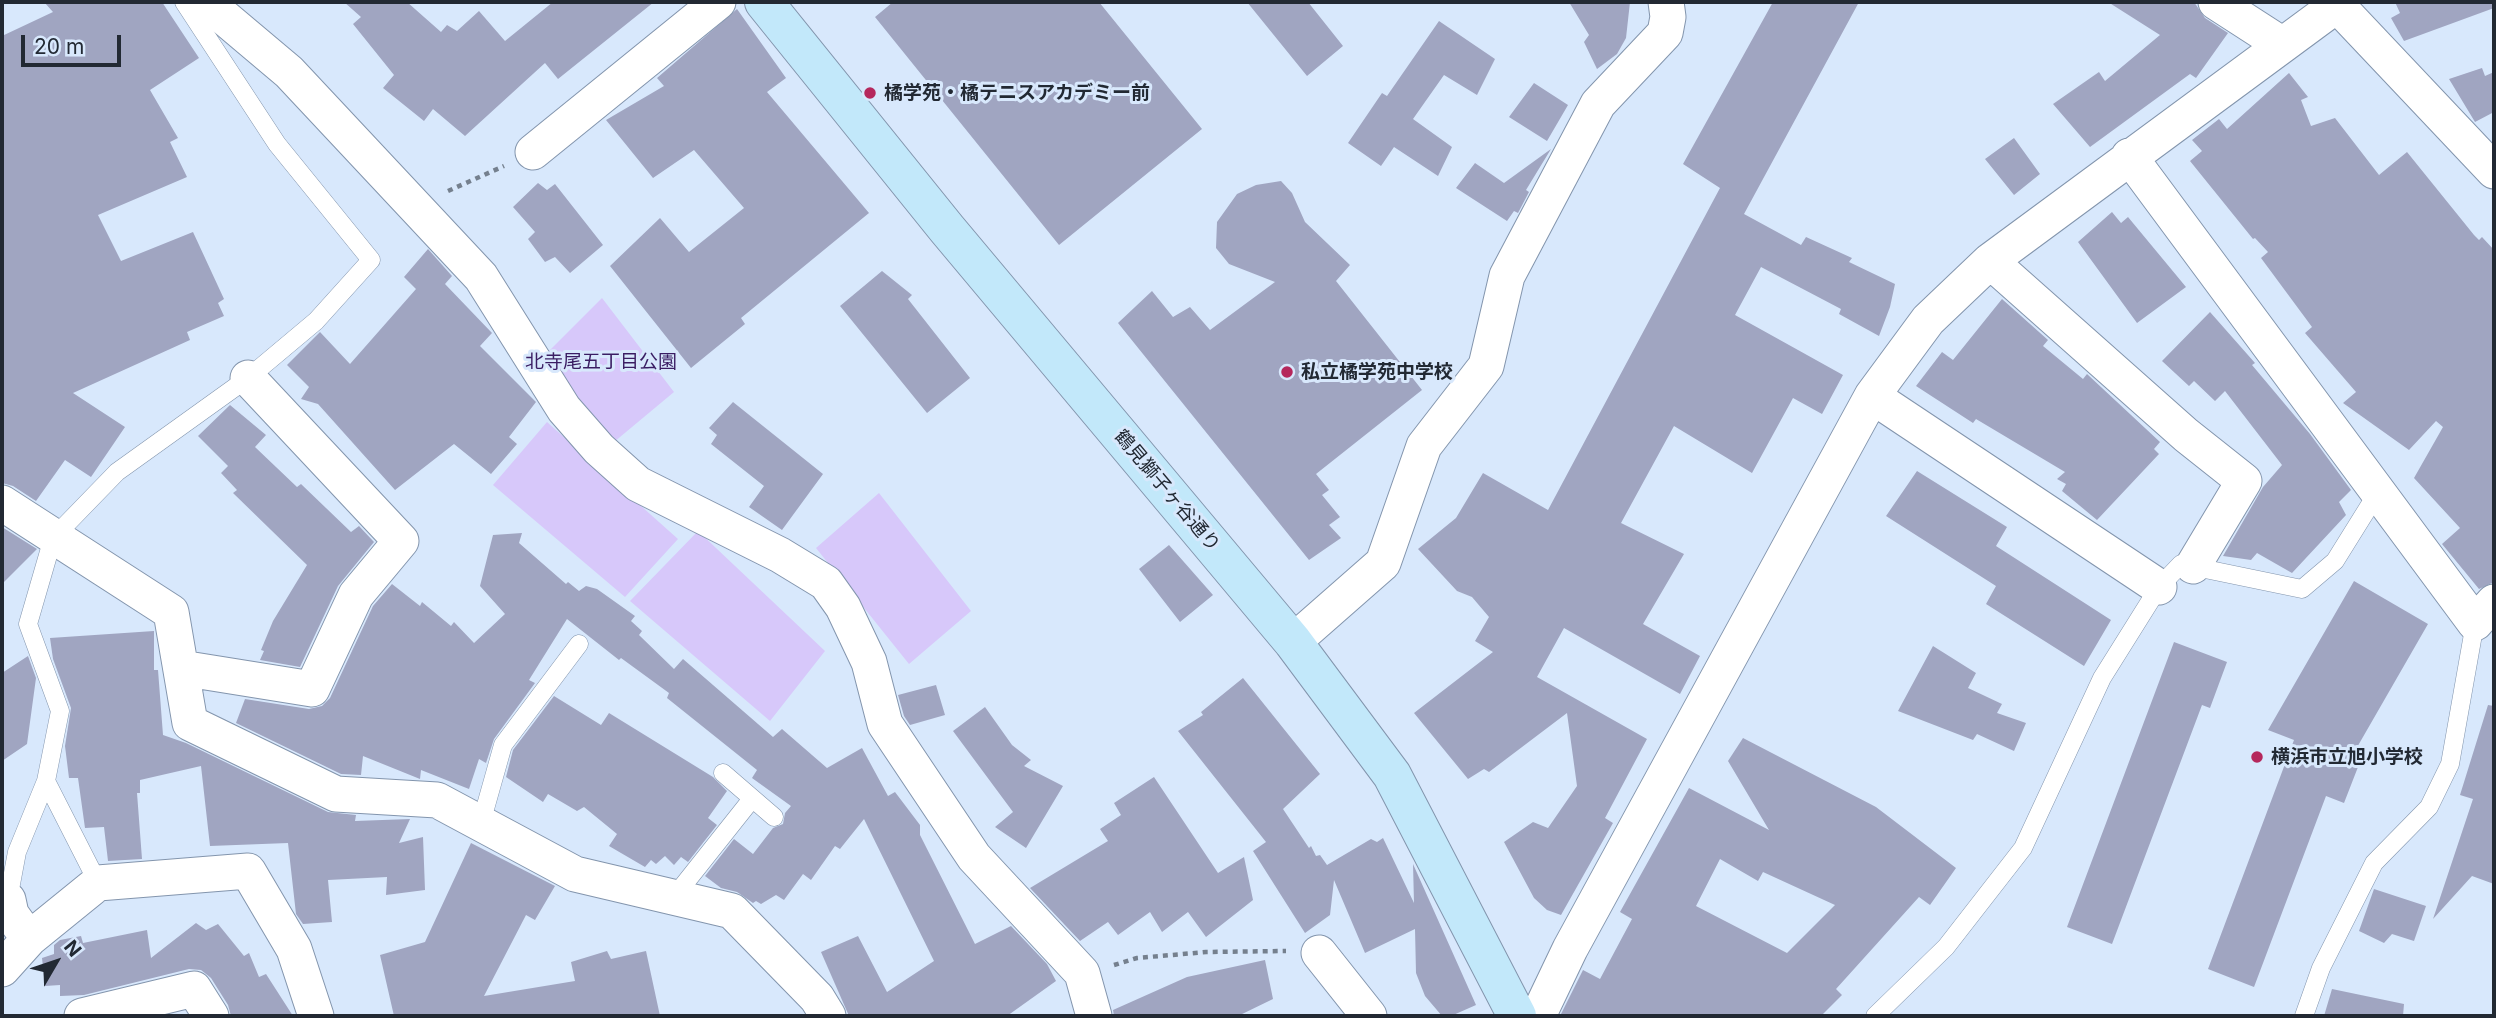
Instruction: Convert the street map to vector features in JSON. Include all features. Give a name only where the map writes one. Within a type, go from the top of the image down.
[{"type":"street","points":[[206,2],[289,72],[481,277],[564,409],[628,476],[638,484],[780,555],[826,583],[843,607],[869,662],[885,724],[974,857],[1082,973],[1094,1016]]},
{"type":"street","points":[[533,152],[718,2]]},
{"type":"street","name":"鶴見獅子ヶ谷通り","points":[[764,2],[956,239],[1293,642],[1392,775],[1517,1016]]},
{"type":"street","points":[[1293,642],[1383,563],[1424,446],[1486,366],[1507,276],[1598,104],[1665,33],[1668,17],[1666,2]]},
{"type":"street","points":[[2216,2],[2281,44]]},
{"type":"street","points":[[1538,1016],[1577,937],[1872,396],[1928,320],[1990,261],[2339,3],[2494,171]]},
{"type":"street","points":[[2129,156],[2378,492],[2484,613]]},
{"type":"street","points":[[1990,261],[2186,435],[2244,481],[2193,566]]},
{"type":"street","points":[[181,668],[312,689],[356,595],[401,541],[248,378]]},
{"type":"street","points":[[1872,396],[2159,587]]},
{"type":"street","points":[[2,503],[171,612],[190,723],[336,794],[437,800],[575,874],[732,911],[817,998],[828,1016]]},
{"type":"street","points":[[2,969],[29,939],[97,883],[248,871],[294,948],[316,1016]]},
{"type":"street","points":[[5,898],[11,914],[29,939]]},
{"type":"street","points":[[1319,953],[1369,1016]]},
{"type":"street","points":[[82,1016],[194,989],[211,1016]]},
{"type":"lane","points":[[5,898],[17,852],[46,781],[60,711],[27,624],[53,538],[117,472],[248,378],[316,321],[371,260],[277,144],[184,2]]},
{"type":"lane","points":[[1875,1016],[1946,947],[2023,848],[2102,678],[2159,587],[2181,564],[2302,589],[2335,561],[2378,492]]},
{"type":"lane","points":[[2304,1016],[2321,968],[2374,863],[2429,807],[2450,764],[2484,613]]},
{"type":"lane","points":[[481,823],[503,745],[579,644]]},
{"type":"lane","points":[[723,773],[751,800],[774,817]]},
{"type":"lane","points":[[46,781],[97,883]]},
{"type":"lane","points":[[674,897],[751,800]]},
{"type":"path","points":[[424,215],[448,191],[533,152]]},
{"type":"path","points":[[1082,973],[1137,958],[1206,952],[1319,953]]},
{"type":"green space","name":"北寺尾五丁目公園","points":[[602,298],[674,392],[614,442],[544,356]]},
{"type":"green space","points":[[547,422],[678,539],[625,597],[493,485]]},
{"type":"green space","points":[[879,493],[971,611],[909,664],[816,548]]},
{"type":"green space","points":[[698,531],[825,651],[770,721],[630,601]]},
{"type":"building","points":[[44,2],[162,2],[199,58],[150,90],[178,138],[170,142],[187,177],[98,215],[121,261],[193,232],[224,299],[218,303],[224,316],[187,332],[190,340],[73,393],[125,427],[91,477],[65,460],[36,501],[13,486],[2,483],[2,36],[53,12]]},
{"type":"building","points":[[344,2],[407,2],[441,32],[447,25],[457,31],[479,11],[505,41],[553,2],[654,2],[558,79],[545,63],[465,136],[433,109],[424,121],[383,88],[394,75],[353,24],[361,17]]},
{"type":"building","points":[[893,2],[1099,2],[1202,129],[1059,245],[875,17]]},
{"type":"building","points":[[1247,2],[1308,2],[1343,46],[1307,76]]},
{"type":"building","points":[[1569,2],[1630,2],[1626,38],[1617,54],[1597,69],[1584,42],[1589,35]]},
{"type":"building","points":[[1773,2],[1859,2],[1744,214],[1801,245],[1806,237],[1852,258],[1849,262],[1895,284],[1890,307],[1879,336],[1839,314],[1841,309],[1761,267],[1735,315],[1843,375],[1822,414],[1793,398],[1752,473],[1674,426],[1621,523],[1684,554],[1643,624],[1700,656],[1680,694],[1564,628],[1537,677],[1647,739],[1605,818],[1613,823],[1561,915],[1547,910],[1534,898],[1504,842],[1533,822],[1548,828],[1577,786],[1567,713],[1489,772],[1484,769],[1468,779],[1414,713],[1493,652],[1475,641],[1489,617],[1472,597],[1457,591],[1418,549],[1456,518],[1483,473],[1548,510],[1720,188],[1683,164]]},
{"type":"building","points":[[2108,2],[2194,2],[2205,18],[2228,33],[2196,78],[2190,74],[2090,147],[2053,104],[2099,72],[2105,81],[2160,35]]},
{"type":"building","points":[[2395,2],[2494,2],[2494,8],[2404,41],[2391,18],[2400,13]]},
{"type":"building","points":[[737,9],[786,78],[767,92],[869,213],[741,318],[745,324],[691,368],[610,266],[660,218],[689,252],[744,208],[694,150],[653,178],[606,120],[664,86],[657,78]]},
{"type":"building","points":[[1439,21],[1495,59],[1477,95],[1444,75],[1413,119],[1452,147],[1438,176],[1394,147],[1381,166],[1348,143],[1382,93],[1387,96]]},
{"type":"building","points":[[2482,68],[2485,76],[2494,72],[2494,112],[2475,122],[2449,79]]},
{"type":"building","points":[[2289,73],[2308,97],[2301,100],[2311,126],[2335,118],[2379,175],[2407,152],[2474,235],[2479,240],[2482,237],[2494,250],[2494,582],[2479,589],[2442,544],[2460,528],[2414,478],[2443,427],[2436,421],[2409,450],[2343,403],[2356,392],[2305,333],[2312,327],[2261,258],[2268,252],[2253,239],[2190,161],[2202,151],[2192,140],[2219,119],[2227,129]]},
{"type":"building","points":[[1534,83],[1568,105],[1547,141],[1509,117]]},
{"type":"building","points":[[2014,138],[2040,174],[2014,195],[1985,159]]},
{"type":"building","points":[[1551,149],[1526,190],[1529,192],[1518,213],[1514,211],[1507,221],[1456,188],[1475,163],[1504,183]]},
{"type":"building","points":[[1281,181],[1292,193],[1305,222],[1350,265],[1336,281],[1422,390],[1316,474],[1329,490],[1322,495],[1340,517],[1329,525],[1341,538],[1309,560],[1118,323],[1152,291],[1173,317],[1190,307],[1210,330],[1275,282],[1229,264],[1216,248],[1217,222],[1237,194],[1256,185]]},
{"type":"building","points":[[538,183],[547,190],[555,184],[603,245],[570,273],[555,257],[545,262],[528,239],[535,232],[513,207]]},
{"type":"building","points":[[2112,212],[2121,223],[2128,217],[2186,287],[2137,323],[2078,242]]},
{"type":"building","points":[[428,249],[452,276],[445,284],[492,333],[480,346],[536,402],[509,437],[517,444],[491,474],[454,444],[395,490],[318,404],[301,399],[309,387],[287,365],[320,332],[350,364],[416,289],[404,277]]},
{"type":"building","points":[[882,271],[912,295],[908,299],[970,378],[927,413],[840,306]]},
{"type":"building","points":[[2002,299],[2048,340],[2043,346],[2083,379],[2087,374],[2160,442],[2154,449],[2159,454],[2097,520],[2062,491],[2066,484],[2057,479],[2065,472],[1976,419],[1973,423],[1916,386],[1942,352],[1953,360]]},
{"type":"building","points":[[2210,312],[2255,363],[2252,365],[2310,434],[2351,490],[2339,502],[2346,515],[2292,573],[2257,553],[2251,560],[2223,556],[2263,487],[2282,465],[2225,391],[2215,401],[2194,381],[2189,386],[2162,361]]},
{"type":"building","points":[[733,402],[823,474],[782,530],[749,507],[764,486],[711,444],[717,435],[709,428]]},
{"type":"building","points":[[230,405],[266,435],[255,447],[297,487],[301,484],[351,532],[359,526],[374,542],[338,586],[300,667],[260,660],[264,651],[261,650],[273,621],[307,565],[233,493],[237,490],[221,473],[228,466],[198,436]]},
{"type":"building","points":[[1917,471],[2007,527],[1996,546],[2111,620],[2084,666],[1986,604],[1996,586],[1886,516]]},
{"type":"building","points":[[2,527],[37,549],[2,584]]},
{"type":"building","points":[[522,533],[519,543],[566,584],[568,582],[579,591],[586,586],[597,589],[635,616],[631,621],[642,631],[639,635],[674,669],[683,659],[773,737],[782,729],[827,768],[862,748],[888,796],[895,792],[920,825],[920,835],[975,944],[1011,926],[1047,964],[1056,981],[1007,1016],[849,1016],[821,952],[858,936],[887,992],[934,961],[864,819],[840,849],[835,846],[811,880],[803,874],[784,900],[776,895],[761,904],[756,901],[753,903],[737,892],[721,888],[705,876],[734,839],[753,854],[773,828],[783,824],[785,813],[791,806],[752,778],[757,770],[667,698],[669,693],[621,658],[619,660],[567,619],[529,680],[535,683],[494,739],[486,763],[479,759],[469,789],[421,770],[420,779],[363,756],[361,775],[341,774],[236,723],[245,699],[309,709],[322,706],[330,698],[373,606],[392,584],[420,606],[422,602],[451,626],[454,622],[474,643],[505,614],[480,586],[493,535]]},
{"type":"building","points":[[1169,545],[1213,595],[1180,622],[1139,569]]},
{"type":"building","points":[[2354,581],[2428,624],[2348,763],[2358,767],[2344,803],[2326,796],[2254,987],[2208,969],[2294,740],[2268,730]]},
{"type":"building","points":[[154,631],[154,670],[158,670],[163,735],[186,743],[328,812],[356,815],[355,821],[410,819],[399,843],[423,837],[425,890],[386,895],[387,877],[328,880],[332,922],[303,924],[296,914],[288,843],[210,846],[201,766],[140,780],[140,793],[137,793],[142,859],[108,861],[104,827],[85,828],[78,778],[69,778],[65,746],[71,708],[53,659],[50,638]]},
{"type":"building","points":[[2174,642],[2227,662],[2210,708],[2202,705],[2112,944],[2067,927]]},
{"type":"building","points":[[1933,646],[1976,673],[1968,688],[2002,704],[1997,713],[2026,723],[2014,751],[1977,734],[1973,740],[1898,711]]},
{"type":"building","points":[[28,656],[36,678],[27,744],[2,761],[2,673]]},
{"type":"building","points":[[1243,678],[1320,774],[1283,809],[1309,848],[1311,846],[1316,856],[1320,855],[1327,865],[1371,839],[1377,842],[1383,838],[1414,903],[1413,864],[1476,1005],[1451,1016],[1442,1016],[1425,996],[1416,973],[1415,929],[1365,953],[1334,880],[1330,915],[1305,933],[1253,851],[1266,842],[1178,731],[1203,715],[1201,712]]},
{"type":"building","points":[[936,685],[945,715],[910,725],[904,716],[898,695]]},
{"type":"building","points":[[554,696],[601,725],[609,713],[713,777],[727,791],[708,818],[717,825],[688,862],[681,857],[674,865],[665,856],[656,864],[651,860],[645,867],[609,846],[617,834],[584,807],[577,811],[548,794],[543,802],[506,777],[513,750]]},
{"type":"building","points":[[2488,705],[2494,706],[2494,884],[2472,876],[2433,919],[2473,799],[2460,795]]},
{"type":"building","points":[[985,707],[1012,745],[1031,760],[1024,766],[1063,786],[1026,848],[995,827],[1013,812],[953,731]]},
{"type":"building","points":[[1743,738],[1876,807],[1956,868],[1930,905],[1919,897],[1836,989],[1842,995],[1821,1016],[1560,1016],[1583,970],[1600,979],[1632,919],[1620,912],[1689,788],[1769,830],[1728,761]],"holes":[[[1720,859],[1758,881],[1763,872],[1835,905],[1787,953],[1696,906]]]},
{"type":"building","points":[[1154,777],[1218,873],[1244,857],[1253,900],[1206,937],[1188,912],[1162,932],[1150,912],[1118,935],[1108,922],[1080,941],[1030,888],[1108,841],[1100,829],[1121,815],[1114,803]]},
{"type":"building","points":[[471,843],[555,886],[535,920],[526,915],[484,996],[575,981],[571,962],[607,951],[611,959],[646,951],[660,1016],[394,1016],[380,955],[425,942]]},
{"type":"building","points":[[2374,889],[2426,906],[2414,941],[2392,934],[2384,943],[2359,931]]},
{"type":"building","points":[[196,923],[206,930],[218,924],[244,956],[249,953],[259,977],[266,974],[293,1016],[231,1016],[228,1005],[211,978],[201,970],[189,969],[84,995],[60,996],[60,985],[45,986],[42,958],[54,954],[54,945],[60,940],[81,936],[83,943],[147,930],[151,958]]},
{"type":"building","points":[[1265,960],[1273,999],[1238,1016],[1114,1016],[1113,1010],[1187,977]]},
{"type":"building","points":[[2332,989],[2404,1004],[2403,1016],[2324,1016]]},
{"type":"place","name":"橘学苑・橘テニスアカデミー前","points":[[870,93]]},
{"type":"place","name":"私立橘学苑中学校","points":[[1287,372]]},
{"type":"place","name":"横浜市立旭小学校","points":[[2257,757]]}]
